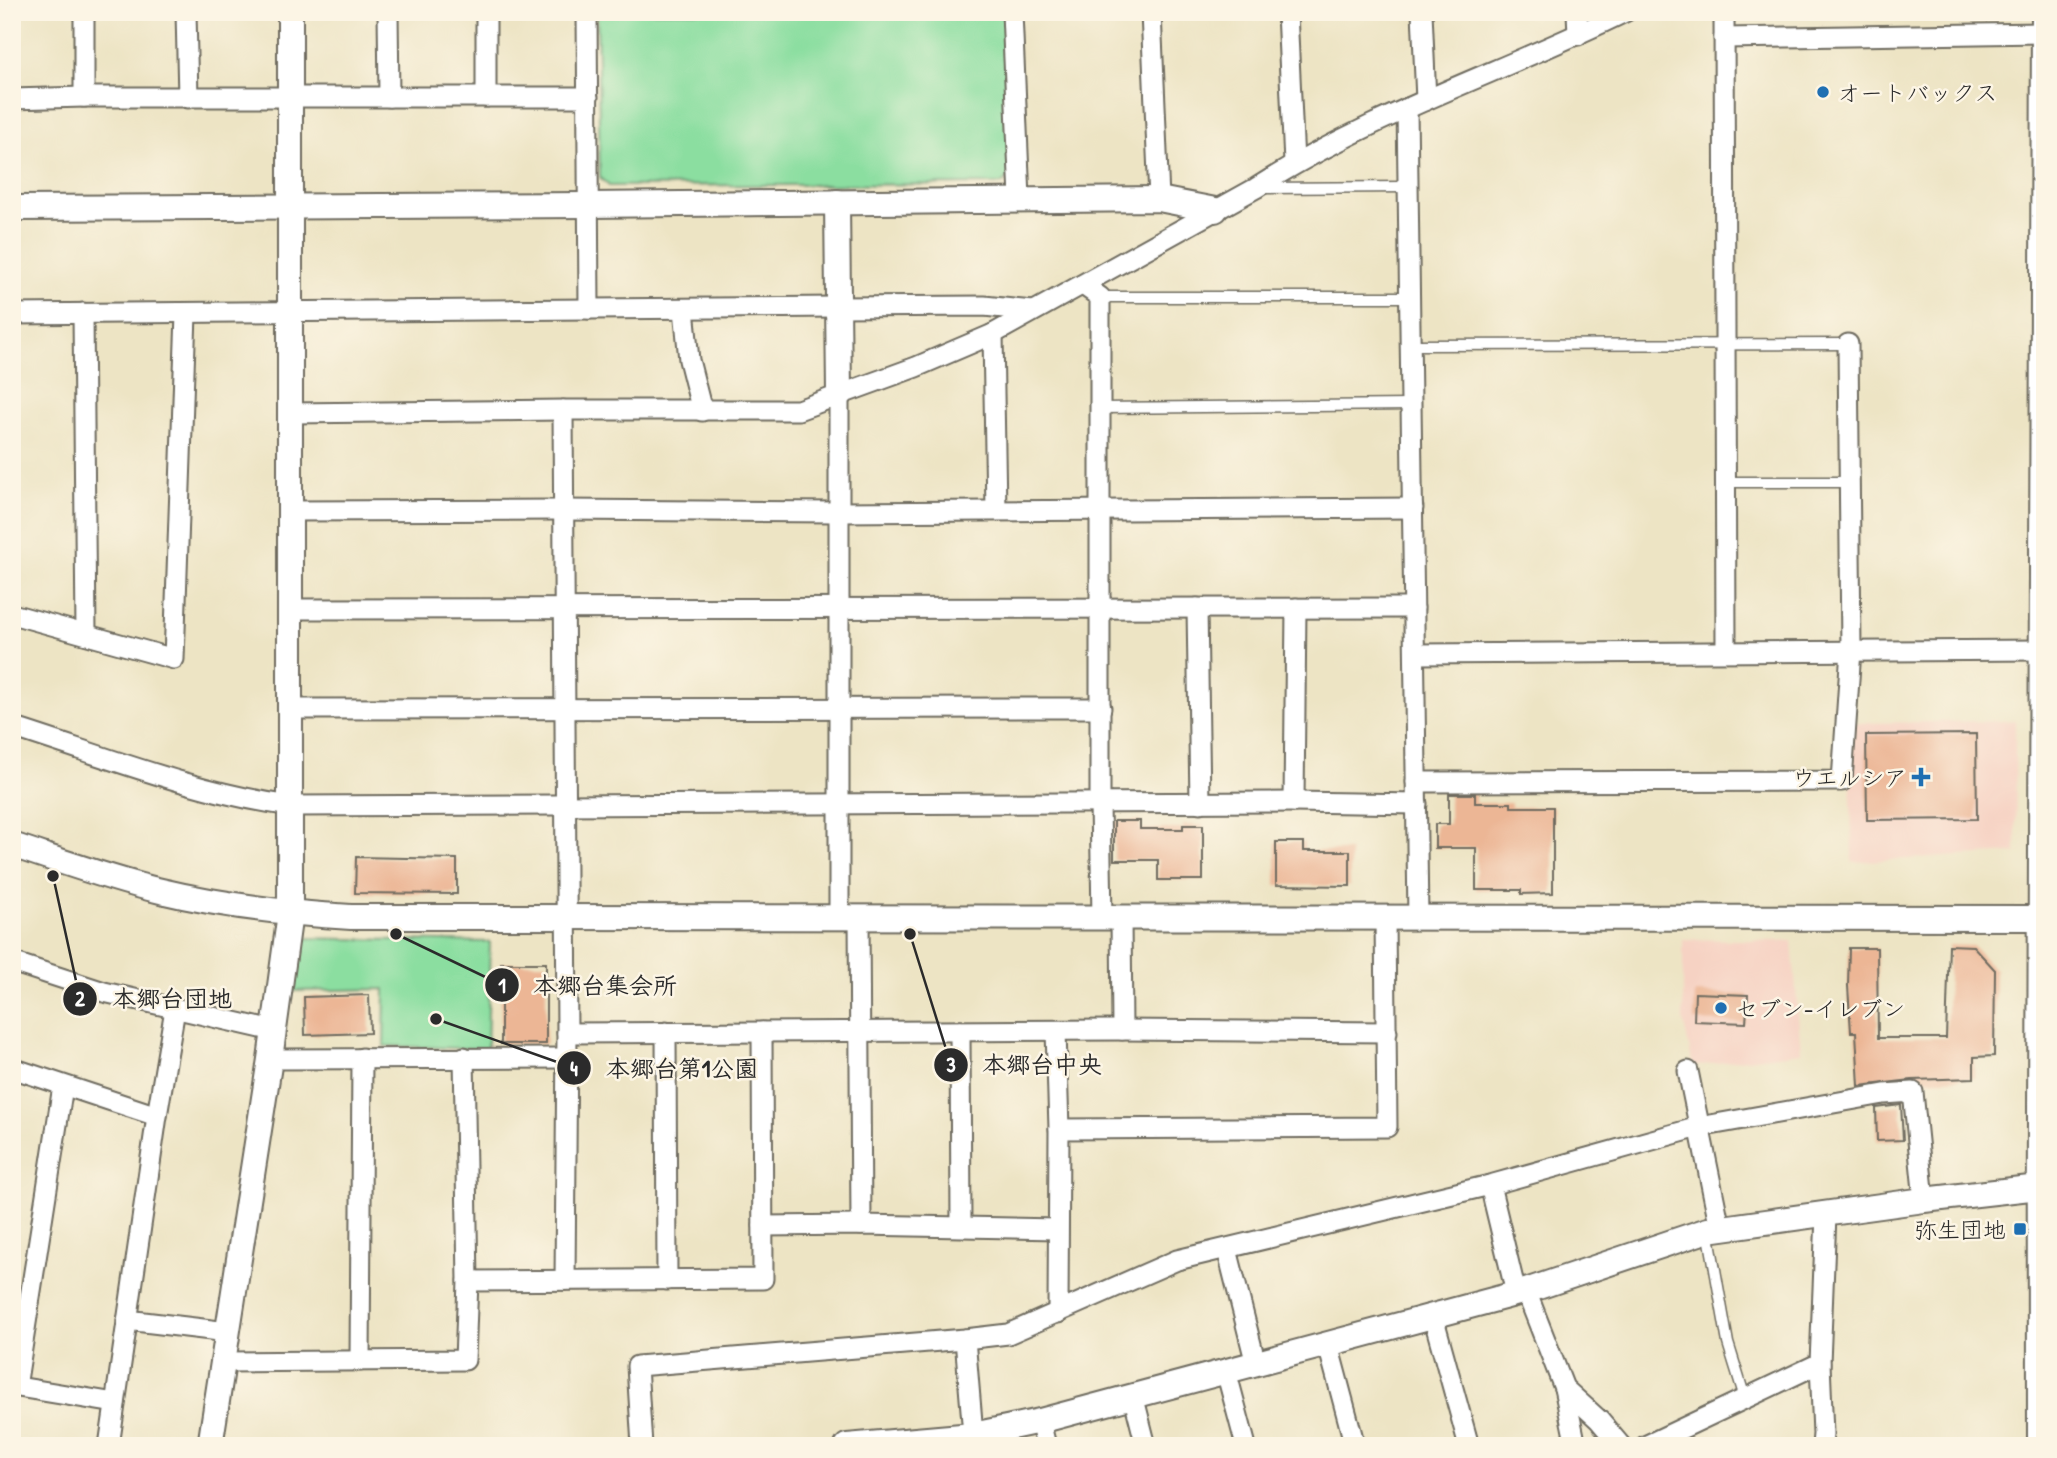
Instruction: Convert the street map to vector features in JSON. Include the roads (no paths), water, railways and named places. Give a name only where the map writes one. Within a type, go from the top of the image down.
[{"type":"street","points":[[84,12],[84,97]]},
{"type":"street","points":[[186,12],[188,98]]},
{"type":"street","points":[[210,1446],[290,913],[290,12]]},
{"type":"street","points":[[388,12],[389,97]]},
{"type":"street","points":[[486,12],[486,97]]},
{"type":"street","points":[[587,12],[589,309]]},
{"type":"street","points":[[1012,12],[1020,199]]},
{"type":"street","points":[[1151,12],[1159,198]]},
{"type":"street","points":[[1287,12],[1294,163]]},
{"type":"street","points":[[1422,12],[1426,100]]},
{"type":"street","points":[[1577,12],[1578,35]]},
{"type":"street","points":[[291,413],[797,410],[916,367],[993,334],[1256,188],[1294,163],[1407,108],[1578,35],[1625,12]]},
{"type":"street","points":[[1724,12],[1726,651]]},
{"type":"street","points":[[1724,38],[2044,23],[2040,1446]]},
{"type":"street","points":[[12,99],[588,97]]},
{"type":"street","points":[[1407,108],[1418,918]]},
{"type":"street","points":[[12,208],[292,208],[1159,198],[1215,210]]},
{"type":"street","points":[[837,202],[839,804],[860,1030],[861,1225]]},
{"type":"street","points":[[1083,285],[1100,297],[1100,804],[1122,1030]]},
{"type":"street","points":[[12,314],[984,306],[1033,311]]},
{"type":"street","points":[[684,309],[688,360],[702,411]]},
{"type":"street","points":[[83,313],[86,634]]},
{"type":"street","points":[[12,614],[174,659],[186,313]]},
{"type":"street","points":[[993,334],[996,510]]},
{"type":"street","points":[[1416,782],[1842,781],[1851,650],[1848,344]]},
{"type":"street","points":[[563,410],[567,1032],[565,1280]]},
{"type":"street","points":[[290,511],[839,512],[1413,508]]},
{"type":"street","points":[[1197,608],[1200,803]]},
{"type":"street","points":[[1294,802],[1296,608]]},
{"type":"street","points":[[290,609],[1414,608]]},
{"type":"street","points":[[1415,654],[2042,650]]},
{"type":"street","points":[[290,709],[1101,708]]},
{"type":"street","points":[[12,727],[204,788],[256,801],[291,806],[1294,802],[1417,804]]},
{"type":"street","points":[[12,845],[160,891],[221,904],[290,913],[351,916],[2042,918]]},
{"type":"street","points":[[1059,1129],[1387,1127],[1384,918]]},
{"type":"street","points":[[12,962],[104,992],[274,1031]]},
{"type":"street","points":[[108,1446],[175,1009]]},
{"type":"street","points":[[960,1031],[961,1226]]},
{"type":"street","points":[[1056,1031],[1059,1129],[1058,1313]]},
{"type":"street","points":[[567,1032],[1387,1032]]},
{"type":"street","points":[[666,1032],[667,1280]]},
{"type":"street","points":[[468,1281],[763,1279],[762,1032]]},
{"type":"street","points":[[223,1362],[465,1360],[468,1281],[464,1057]]},
{"type":"street","points":[[360,1361],[362,1058]]},
{"type":"street","points":[[270,1059],[566,1058]]},
{"type":"street","points":[[12,1068],[157,1116]]},
{"type":"street","points":[[1688,1071],[1714,1229]]},
{"type":"street","points":[[63,1086],[14,1387],[115,1403]]},
{"type":"street","points":[[642,1446],[637,1366],[1008,1334],[1177,1260],[1490,1185],[1699,1127],[1884,1094],[1913,1092],[1924,1200]]},
{"type":"street","points":[[1490,1185],[1521,1292],[1563,1388],[1576,1446]]},
{"type":"street","points":[[847,1446],[974,1440],[1521,1292],[1714,1229],[2039,1187]]},
{"type":"street","points":[[1822,1446],[1824,1434],[1821,1363],[1826,1215]]},
{"type":"street","points":[[763,1226],[1057,1228]]},
{"type":"street","points":[[1227,1249],[1256,1364]]},
{"type":"street","points":[[1433,1316],[1469,1446]]},
{"type":"street","points":[[127,1320],[228,1332]]},
{"type":"street","points":[[965,1339],[974,1440]]},
{"type":"street","points":[[1328,1345],[1355,1446]]},
{"type":"street","points":[[1645,1446],[1821,1363]]},
{"type":"street","points":[[1226,1371],[1246,1446]]},
{"type":"street","points":[[1563,1388],[1599,1420],[1621,1446]]},
{"type":"street","points":[[1133,1395],[1146,1446]]},
{"type":"street","points":[[1040,1421],[1046,1446]]},
{"type":"lane","points":[[1256,188],[1408,187]]},
{"type":"lane","points":[[1100,297],[1410,297]]},
{"type":"lane","points":[[1410,345],[1848,344]]},
{"type":"lane","points":[[1100,408],[1411,405]]},
{"type":"lane","points":[[1726,482],[1849,482]]},
{"type":"lane","points":[[1714,1229],[1728,1343],[1745,1398]]},
{"type":"place","name":"オートバックス","points":[[1823,92]]},
{"type":"place","name":"ウエルシア","points":[[1921,777]]},
{"type":"place","name":"本郷台団地","points":[[53,876]]},
{"type":"place","name":"本郷台集会所","points":[[396,934]]},
{"type":"place","name":"本郷台中央","points":[[910,934]]},
{"type":"place","name":"セブン-イレブン","points":[[1721,1008]]},
{"type":"place","name":"本郷台第1公園","points":[[436,1019]]},
{"type":"place","name":"弥生団地","points":[[2020,1229]]}]
